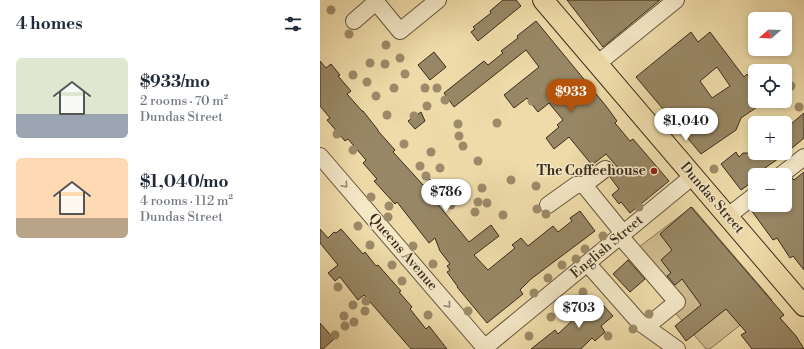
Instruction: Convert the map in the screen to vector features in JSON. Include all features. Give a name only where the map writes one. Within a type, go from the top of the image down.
[{"type":"main road","name":"Dundas Street","points":[[543,0],[804,306]]},
{"type":"street","points":[[354,21],[376,2],[400,31],[438,0]]},
{"type":"street","points":[[597,64],[676,0]]},
{"type":"street","name":"Queens Avenue","points":[[320,156],[485,348]]},
{"type":"street","points":[[790,168],[804,157]]},
{"type":"street","points":[[548,205],[576,185],[584,185],[605,169]]},
{"type":"street","name":"English Street","points":[[485,348],[693,176]]},
{"type":"street","points":[[584,185],[676,302],[646,327]]},
{"type":"street","points":[[728,216],[748,200]]},
{"type":"street","points":[[587,263],[639,322],[669,347]]},
{"type":"shaded area","points":[[692,207],[772,300],[710,349],[706,349],[627,256]]},
{"type":"building","points":[[503,0],[516,0],[521,6],[478,41],[471,32],[475,29],[473,27],[491,13],[490,11]]},
{"type":"building","points":[[567,0],[660,0],[603,47]]},
{"type":"building","points":[[536,21],[606,106],[617,121],[615,123],[630,141],[633,139],[669,181],[630,213],[621,202],[619,204],[612,195],[619,189],[610,177],[619,169],[606,154],[592,165],[569,137],[554,149],[546,138],[559,127],[557,125],[563,120],[549,103],[538,112],[527,98],[514,108],[504,95],[539,67],[526,50],[454,107],[444,93],[484,61],[488,65],[503,53],[501,51],[518,38],[517,36]]},
{"type":"building","points":[[691,32],[698,42],[710,32],[744,77],[747,74],[748,108],[756,108],[741,118],[736,130],[701,154],[636,77]],"holes":[[[717,67],[730,86],[712,98],[700,81]]]},
{"type":"building","points":[[434,52],[446,67],[430,80],[418,65]]},
{"type":"building","points":[[320,61],[326,68],[331,64],[340,75],[338,76],[351,91],[347,94],[395,150],[393,152],[423,185],[430,179],[438,189],[430,195],[469,242],[491,225],[499,236],[474,255],[488,270],[515,248],[512,245],[521,238],[528,246],[553,226],[558,232],[572,221],[570,218],[580,211],[595,231],[531,279],[520,290],[523,294],[487,323],[457,287],[447,272],[450,270],[447,266],[450,264],[440,251],[435,238],[429,243],[397,202],[395,204],[374,181],[377,179],[363,163],[366,160],[348,139],[345,141],[327,120],[330,118],[320,106]]},
{"type":"building","points":[[421,112],[425,121],[415,129],[408,121]]},
{"type":"building","points":[[804,113],[804,138],[792,148],[792,123]]},
{"type":"building","points":[[736,152],[739,157],[743,153],[748,153],[748,160],[776,160],[765,168],[748,168],[748,185],[741,190],[721,164]]},
{"type":"building","points":[[804,172],[804,270],[793,256],[790,258],[777,238],[773,240],[752,212],[792,212],[792,178],[794,180]]},
{"type":"building","points":[[691,207],[784,315],[780,318],[796,336],[804,349],[752,349],[741,335],[746,332],[726,309],[686,341],[675,326],[701,305],[682,279],[675,285],[667,276],[671,273],[661,260],[672,250],[660,234]]},
{"type":"building","points":[[320,229],[328,238],[334,232],[336,233],[341,229],[363,254],[365,252],[376,266],[378,265],[401,291],[399,292],[412,307],[410,309],[426,329],[429,326],[447,349],[411,349],[364,295],[358,300],[340,277],[335,281],[328,273],[338,265],[320,243]]},
{"type":"building","points":[[628,260],[645,279],[630,292],[613,274]]},
{"type":"building","points":[[595,296],[613,316],[601,326],[605,332],[595,341],[592,338],[581,349],[531,349],[555,330],[558,334]]},
{"type":"building","points":[[320,323],[334,339],[323,349],[320,349]]},
{"type":"place","name":"The Coffeehouse","points":[[654,171]]}]
